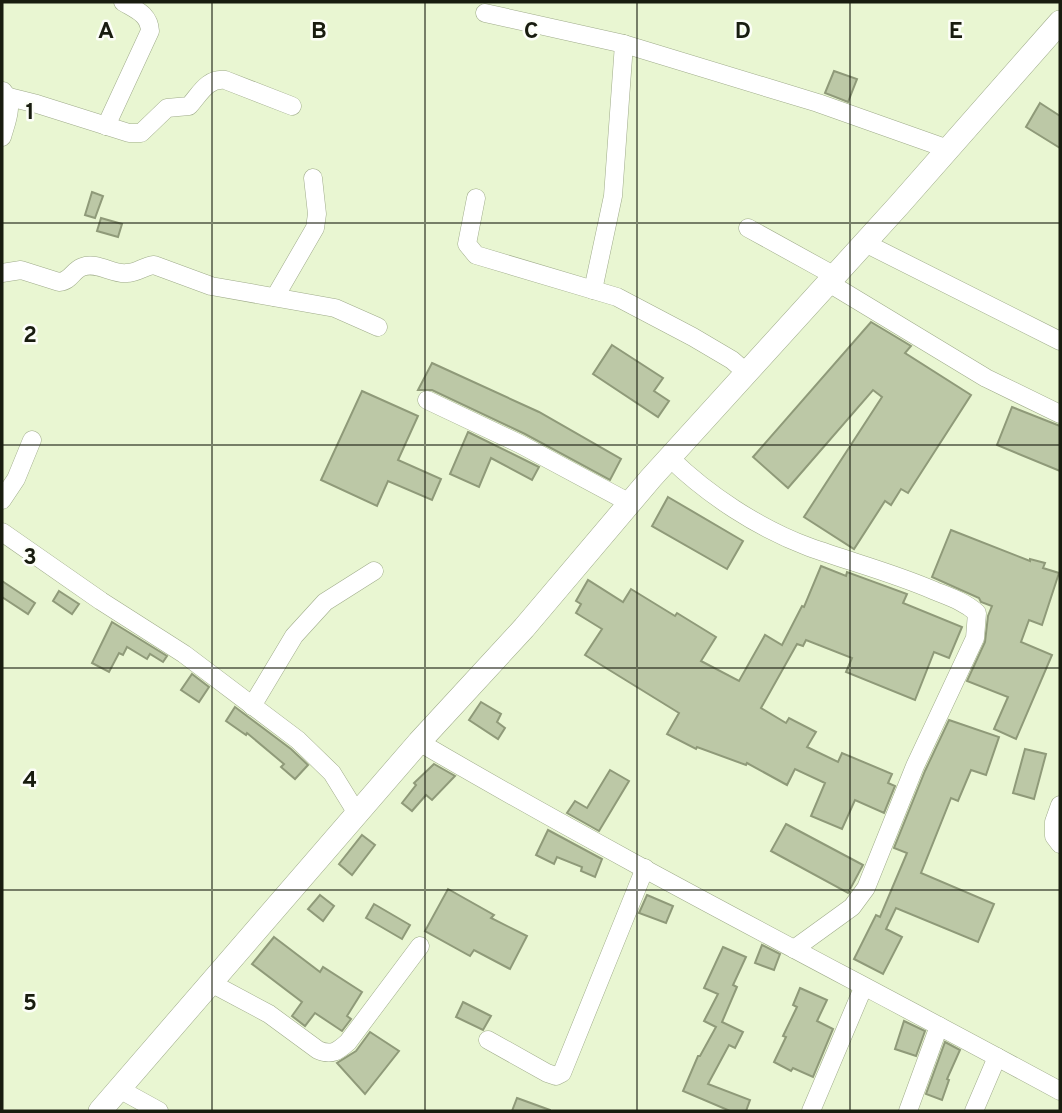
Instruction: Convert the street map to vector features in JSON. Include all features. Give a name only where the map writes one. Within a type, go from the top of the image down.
[{"type":"main road","points":[[100,1111],[419,742],[524,628],[630,503],[948,149],[1057,32]]},
{"type":"street","points":[[106,126],[150,31],[150,22],[145,16],[122,2]]},
{"type":"street","points":[[485,13],[624,44],[818,103],[948,149]]},
{"type":"street","points":[[593,290],[613,196],[624,44]]},
{"type":"street","points":[[5,94],[129,133],[141,133],[167,108],[189,106],[208,83],[216,79],[292,106]]},
{"type":"street","points":[[2,137],[10,106],[5,94]]},
{"type":"street","points":[[275,297],[315,228],[317,214],[313,178]]},
{"type":"street","points":[[476,198],[467,244],[476,255],[631,303],[732,360],[748,374]]},
{"type":"street","points":[[748,228],[986,378],[1060,414]]},
{"type":"street","points":[[865,243],[1060,341]]},
{"type":"street","points":[[2,273],[21,270],[65,282],[84,266],[93,265],[131,274],[146,265],[154,265],[211,286],[335,308],[378,327]]},
{"type":"street","points":[[427,400],[520,444],[630,503]]},
{"type":"street","points":[[2,500],[16,480],[32,440]]},
{"type":"street","points":[[670,458],[712,495],[779,534],[808,547],[913,582],[969,605],[977,613],[975,638],[915,766],[866,888],[852,906],[794,949]]},
{"type":"street","points":[[2,532],[101,601],[184,654],[318,757],[332,773],[358,815]]},
{"type":"street","points":[[252,706],[294,636],[325,602],[374,571]]},
{"type":"street","points":[[419,742],[512,796],[863,988],[1060,1091]]},
{"type":"street","points":[[1060,805],[1054,822],[1054,836],[1060,844]]},
{"type":"street","points":[[488,1040],[547,1073],[556,1076],[562,1073],[645,867]]},
{"type":"street","points":[[211,983],[269,1014],[327,1054],[337,1052],[348,1042],[420,946]]},
{"type":"street","points":[[811,1111],[863,988]]},
{"type":"street","points":[[908,1111],[939,1026]]},
{"type":"street","points":[[974,1111],[997,1057]]},
{"type":"street","points":[[119,1089],[159,1111]]},
{"type":"building","points":[[834,71],[857,79],[848,102],[825,93]]},
{"type":"building","points":[[1040,103],[1060,116],[1060,148],[1026,127]]},
{"type":"building","points":[[92,192],[103,196],[95,218],[85,215]]},
{"type":"building","points":[[101,218],[122,224],[118,237],[97,231]]},
{"type":"building","points":[[871,322],[911,346],[905,353],[971,395],[908,493],[901,489],[891,505],[885,501],[854,549],[804,517],[882,397],[873,390],[788,488],[753,457]]},
{"type":"building","points":[[612,345],[663,378],[654,391],[669,401],[658,417],[593,374]]},
{"type":"building","points":[[432,363],[539,412],[621,459],[610,480],[525,434],[432,390],[418,390]]},
{"type":"building","points":[[362,391],[418,416],[398,460],[441,479],[432,500],[388,481],[377,506],[321,480]]},
{"type":"building","points":[[1012,407],[1060,426],[1060,471],[997,445]]},
{"type":"building","points":[[468,432],[539,467],[532,480],[491,458],[479,487],[450,474]]},
{"type":"building","points":[[668,497],[743,541],[727,569],[652,526]]},
{"type":"building","points":[[951,530],[1030,561],[1045,563],[1043,568],[1059,573],[1042,625],[1029,620],[1021,642],[1052,655],[1016,739],[994,729],[1008,697],[967,681],[985,642],[992,606],[932,577]]},
{"type":"building","points":[[821,566],[846,576],[847,572],[907,594],[903,603],[962,627],[949,658],[934,652],[915,700],[846,672],[852,658],[806,640],[803,646],[797,644],[761,708],[786,723],[789,718],[816,732],[807,747],[838,762],[842,753],[892,774],[888,783],[895,786],[884,813],[855,800],[842,829],[811,816],[825,783],[795,769],[787,785],[747,763],[746,765],[697,747],[696,749],[667,734],[679,713],[585,655],[602,629],[576,613],[581,604],[576,601],[588,580],[623,602],[631,589],[716,637],[701,661],[739,681],[765,635],[782,645],[802,606],[804,607]]},
{"type":"building","points":[[2,581],[35,603],[28,614],[2,597]]},
{"type":"building","points":[[59,591],[79,604],[72,614],[53,601]]},
{"type":"building","points":[[112,622],[167,656],[163,662],[150,654],[147,659],[127,647],[123,655],[119,653],[109,672],[92,663]]},
{"type":"building","points":[[192,674],[209,687],[199,702],[181,690]]},
{"type":"building","points":[[481,702],[501,714],[497,722],[505,728],[498,739],[469,720]]},
{"type":"building","points":[[235,707],[308,765],[295,779],[281,767],[284,764],[247,733],[246,735],[226,721]]},
{"type":"building","points":[[949,720],[999,737],[986,775],[971,770],[958,801],[951,798],[921,873],[994,904],[978,942],[896,908],[886,929],[902,937],[883,974],[854,959],[876,915],[880,917],[907,853],[894,848]]},
{"type":"building","points":[[1025,749],[1046,754],[1034,799],[1013,793]]},
{"type":"building","points":[[434,764],[455,776],[432,800],[426,795],[412,811],[402,803],[416,785],[414,783]]},
{"type":"building","points":[[610,770],[629,781],[599,831],[567,813],[575,801],[587,808]]},
{"type":"building","points":[[786,824],[863,865],[848,893],[771,851]]},
{"type":"building","points":[[548,830],[602,859],[595,877],[581,871],[582,867],[557,857],[554,864],[536,855]]},
{"type":"building","points":[[362,835],[375,845],[352,875],[339,864]]},
{"type":"building","points":[[448,889],[494,915],[491,918],[527,936],[510,969],[474,950],[470,956],[425,931]]},
{"type":"building","points":[[320,895],[334,906],[323,921],[308,909]]},
{"type":"building","points":[[647,895],[673,906],[666,923],[639,913]]},
{"type":"building","points":[[374,904],[410,925],[402,939],[366,918]]},
{"type":"building","points":[[274,937],[320,972],[323,967],[362,992],[347,1016],[351,1019],[342,1031],[315,1013],[305,1026],[292,1016],[302,1002],[252,964]]},
{"type":"building","points":[[762,945],[780,954],[774,970],[755,963]]},
{"type":"building","points":[[723,947],[746,957],[733,985],[737,987],[722,1022],[743,1032],[735,1048],[729,1045],[708,1084],[750,1100],[746,1111],[730,1111],[683,1091],[698,1056],[716,1027],[704,1021],[718,994],[704,988]]},
{"type":"building","points":[[800,988],[827,1000],[817,1021],[833,1029],[813,1077],[793,1068],[791,1071],[774,1062],[797,1007],[793,1005]]},
{"type":"building","points":[[463,1002],[491,1016],[483,1030],[456,1017]]},
{"type":"building","points":[[904,1021],[925,1031],[916,1056],[895,1049]]},
{"type":"building","points":[[370,1032],[399,1051],[365,1094],[337,1063],[356,1051]]},
{"type":"building","points":[[945,1042],[960,1050],[947,1079],[949,1080],[942,1100],[926,1094]]},
{"type":"building","points":[[517,1098],[550,1110],[550,1111],[512,1111]]}]
